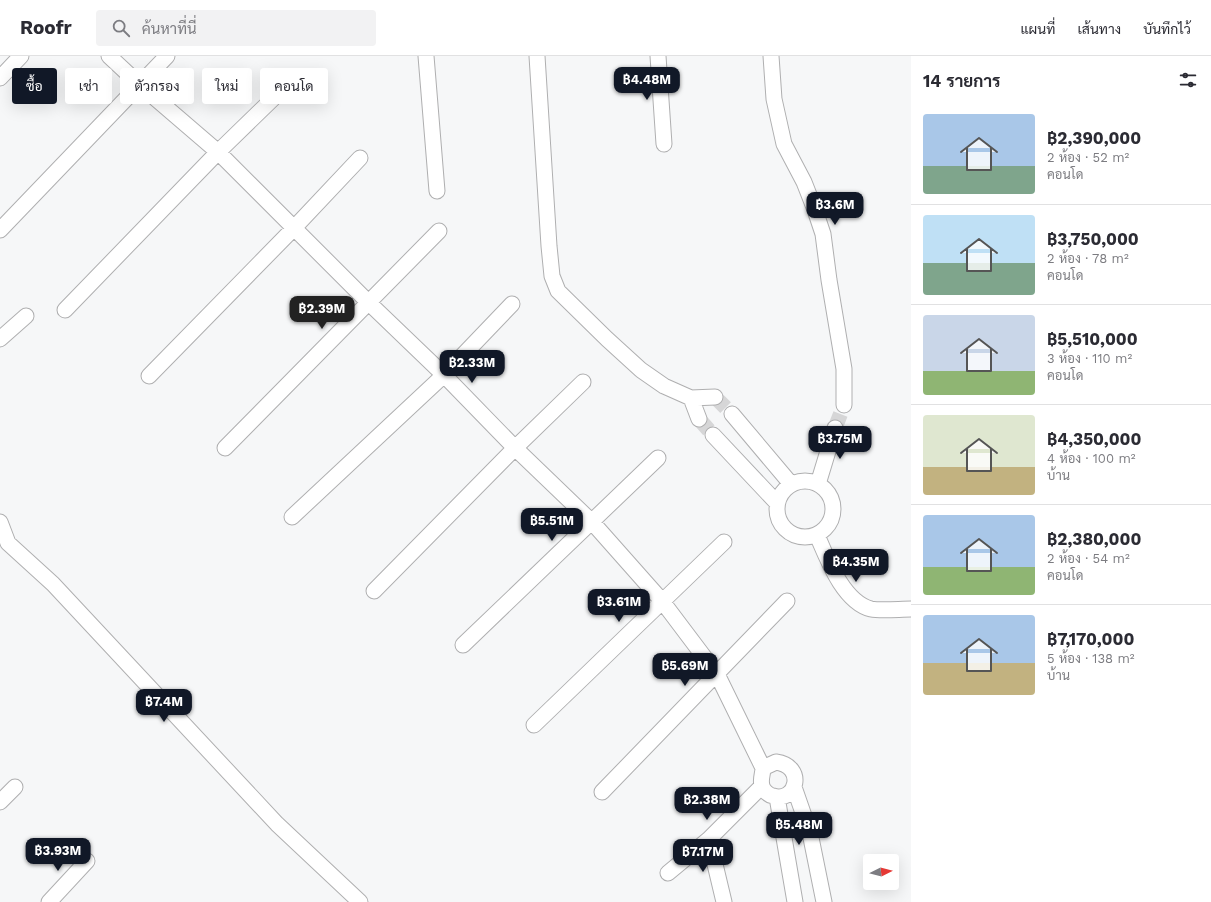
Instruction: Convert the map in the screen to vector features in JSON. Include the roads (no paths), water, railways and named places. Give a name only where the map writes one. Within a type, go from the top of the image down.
[{"type":"street","points":[[0,78],[21,56]]},
{"type":"street","points":[[109,56],[122,68]]},
{"type":"street","points":[[156,68],[167,56]]},
{"type":"street","points":[[426,56],[436,191]]},
{"type":"street","points":[[537,56],[549,246],[552,276],[558,291],[641,370],[664,386],[691,398],[714,397]]},
{"type":"street","points":[[658,56],[664,144]]},
{"type":"street","points":[[771,56],[774,99],[784,144],[804,182],[823,234],[844,369],[844,405]]},
{"type":"street","points":[[0,230],[122,104]]},
{"type":"street","points":[[162,104],[218,152],[368,302],[444,375],[515,448],[592,522],[662,601],[717,674],[763,768],[761,776],[762,786],[770,795],[777,797],[790,793],[796,780],[794,772],[790,767],[783,763],[776,762],[763,768]]},
{"type":"street","points":[[66,310],[218,152],[267,104]]},
{"type":"street","points":[[149,376],[294,228],[360,158]]},
{"type":"street","points":[[225,448],[438,231]]},
{"type":"street","points":[[292,517],[444,375],[512,304]]},
{"type":"street","points":[[0,339],[26,316]]},
{"type":"street","points":[[374,591],[515,448],[583,382]]},
{"type":"street","points":[[691,398],[699,419]]},
{"type":"street","points":[[732,414],[791,484]]},
{"type":"street","points":[[818,484],[835,428]]},
{"type":"street","points":[[713,435],[777,503]]},
{"type":"street","points":[[463,645],[658,458]]},
{"type":"street","points":[[800,481],[809,481],[818,484],[827,490],[832,500],[834,510],[832,520],[826,529],[817,535],[807,538],[796,537],[787,532],[780,524],[777,514],[777,503],[782,492],[791,484],[800,481]]},
{"type":"street","points":[[0,522],[8,542],[54,584],[277,824],[360,902]]},
{"type":"street","points":[[817,535],[830,564],[847,592],[858,602],[870,608],[911,609]]},
{"type":"street","points":[[534,725],[724,542]]},
{"type":"street","points":[[602,792],[787,601]]},
{"type":"street","points":[[668,873],[709,839],[762,786]]},
{"type":"street","points":[[0,802],[15,787]]},
{"type":"street","points":[[794,787],[810,833],[824,902]]},
{"type":"street","points":[[777,797],[795,902]]},
{"type":"street","points":[[709,839],[724,902]]},
{"type":"street","points":[[49,902],[87,861]]},
{"type":"tunnel","points":[[715,397],[732,414]]},
{"type":"tunnel","points":[[835,428],[844,405]]},
{"type":"tunnel","points":[[699,419],[713,435]]}]
